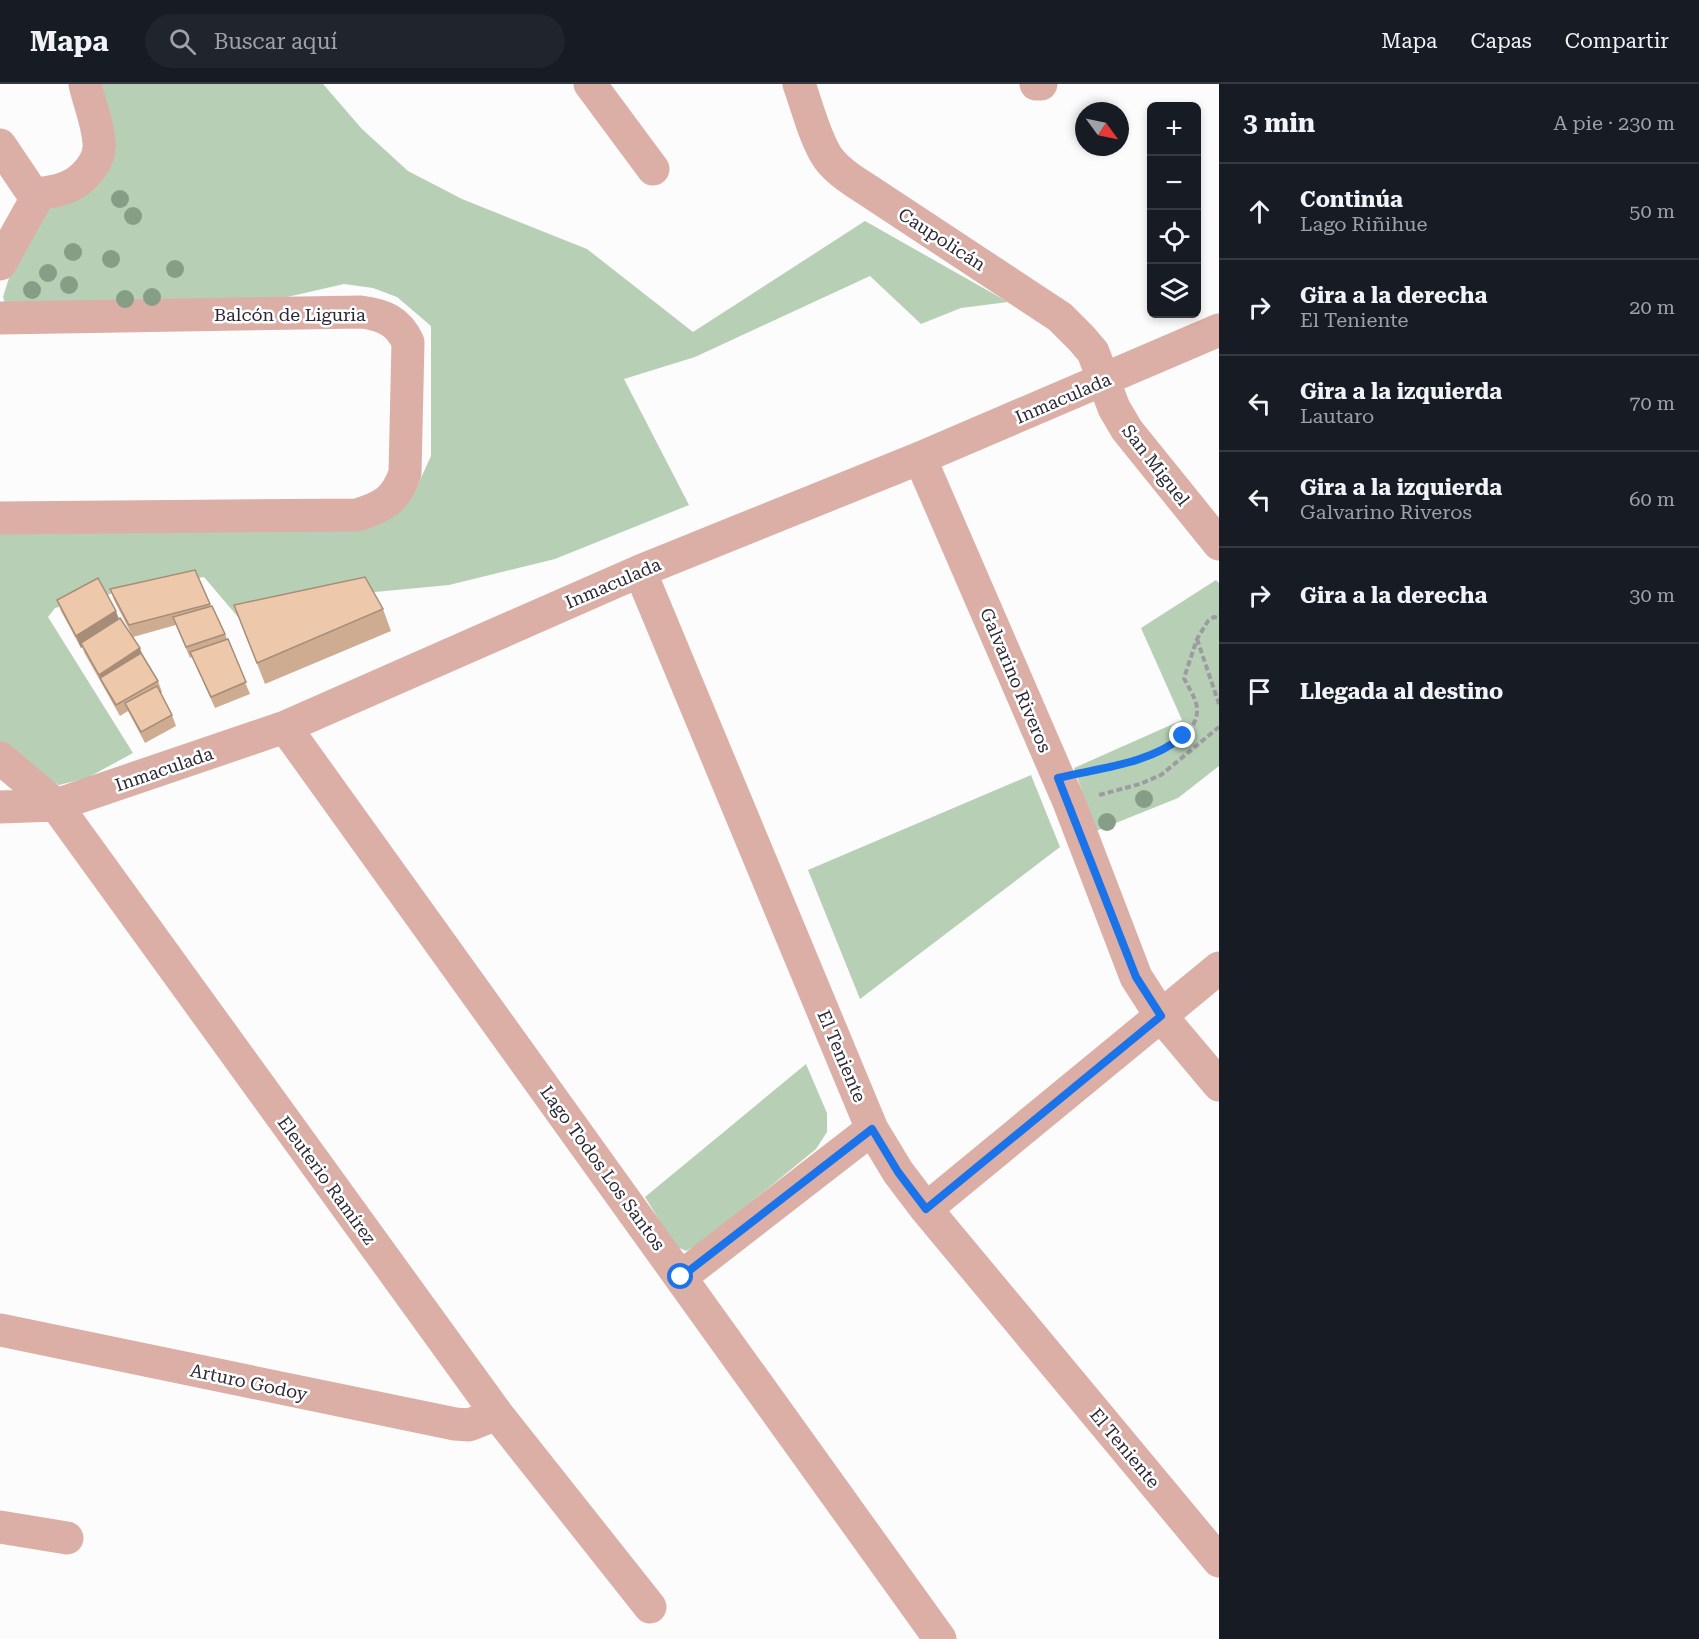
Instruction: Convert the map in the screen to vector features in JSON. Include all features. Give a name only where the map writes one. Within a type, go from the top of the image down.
[{"type":"street","points":[[33,194],[65,188],[76,183],[96,159],[100,144],[85,84]]},
{"type":"street","points":[[590,84],[652,169]]},
{"type":"street","name":"Caupolicán","points":[[799,84],[828,158],[841,171],[1060,317],[1093,352],[1103,381]]},
{"type":"street","points":[[1036,84],[1041,84]]},
{"type":"street","points":[[0,145],[33,194],[34,203],[0,264]]},
{"type":"street","name":"Balcón de Liguria","points":[[0,318],[361,312],[378,315],[393,322],[402,330],[408,342],[405,473],[394,495],[386,504],[377,509],[357,515],[0,518]]},
{"type":"street","name":"Inmaculada","points":[[0,807],[56,806],[285,727],[640,571],[920,458],[1219,330]]},
{"type":"street","name":"San Miguel","points":[[1103,381],[1113,408],[1127,430],[1219,544]]},
{"type":"street","name":"Galvarino Riveros","points":[[920,458],[1064,790],[1136,977],[1161,1016],[1219,1085]]},
{"type":"street","name":"El Teniente","points":[[640,571],[872,1129],[898,1172],[926,1209],[1219,1561]]},
{"type":"street","name":"Lago Todos Los Santos","points":[[285,727],[940,1639]]},
{"type":"street","name":"Eleuterio Ramírez","points":[[0,758],[56,806],[497,1414],[650,1607]]},
{"type":"street","points":[[926,1209],[1219,968]]},
{"type":"street","points":[[681,1277],[872,1129]]},
{"type":"street","name":"Arturo Godoy","points":[[0,1330],[455,1424],[470,1425],[497,1414]]},
{"type":"street","points":[[0,1527],[67,1538]]},
{"type":"path","points":[[1064,790],[1120,764],[1144,757],[1174,743],[1183,736],[1196,717],[1197,706],[1184,678],[1197,639],[1208,621],[1214,616],[1219,618]]},
{"type":"path","points":[[1197,639],[1219,704]]},
{"type":"path","points":[[1064,790],[1140,784],[1161,775],[1219,727]]},
{"type":"green space","points":[[92,84],[323,84],[362,129],[408,171],[462,199],[587,249],[693,332],[865,221],[1008,302],[961,308],[921,324],[870,276],[695,357],[624,379],[689,505],[555,559],[449,585],[354,594],[238,617],[204,577],[138,587],[55,608],[48,617],[133,753],[87,778],[59,785],[23,764],[0,745],[0,531],[328,530],[415,491],[431,456],[431,326],[397,297],[373,288],[344,284],[261,303],[5,303],[3,297],[13,265],[50,203],[77,191]]},
{"type":"green space","points":[[1216,580],[1219,583],[1219,766],[1178,798],[1096,831],[1074,768],[1182,720],[1141,628]]},
{"type":"green space","points":[[1031,775],[1060,847],[860,999],[808,870]]},
{"type":"green space","points":[[806,1064],[827,1113],[827,1132],[816,1149],[701,1243],[686,1251],[675,1246],[645,1197]]},
{"type":"building","points":[[195,570],[210,604],[129,625],[110,589]]},
{"type":"building","points":[[365,577],[383,609],[257,663],[234,605]]},
{"type":"building","points":[[98,578],[116,611],[76,636],[57,600]]},
{"type":"building","points":[[212,606],[225,634],[186,647],[173,617]]},
{"type":"building","points":[[120,618],[140,648],[99,675],[81,643]]},
{"type":"building","points":[[228,639],[246,682],[211,697],[190,652]]},
{"type":"building","points":[[141,653],[158,681],[116,705],[100,678]]},
{"type":"building","points":[[157,686],[172,715],[141,732],[125,703]]},
{"type":"route","points":[[681,1277],[872,1129],[898,1172],[926,1209],[1161,1016],[1136,977],[1058,778],[1144,757],[1174,743],[1183,736]]}]
